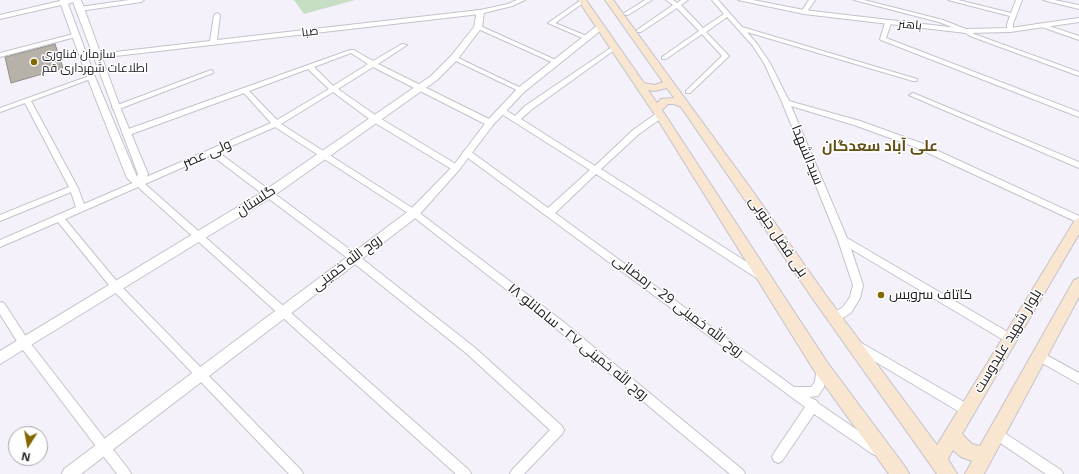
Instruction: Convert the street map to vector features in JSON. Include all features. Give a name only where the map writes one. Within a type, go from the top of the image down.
[{"type":"main road","points":[[582,0],[658,112],[820,367],[900,474]]},
{"type":"main road","name":"بنی فضل جنوبی","points":[[609,0],[669,83],[686,99],[834,318],[948,474]]},
{"type":"main road","points":[[640,86],[655,88],[662,87],[669,83]]},
{"type":"main road","points":[[658,112],[661,102],[686,99]]},
{"type":"main road","name":"بلوار شهید علیدوست","points":[[938,459],[1079,222]]},
{"type":"main road","points":[[974,474],[1078,289]]},
{"type":"main road","points":[[953,432],[957,442],[967,451],[984,455]]},
{"type":"street","points":[[0,17],[64,1],[76,0],[126,133],[144,174],[140,184]]},
{"type":"street","points":[[80,9],[141,0]]},
{"type":"street","name":"صبا","points":[[98,56],[480,12],[510,5],[522,0]]},
{"type":"street","points":[[582,0],[551,23],[587,38]]},
{"type":"street","points":[[626,14],[649,0]]},
{"type":"street","points":[[669,0],[678,6],[726,56],[686,99]]},
{"type":"street","points":[[639,31],[685,0]]},
{"type":"street","name":"سیدالشهدا","points":[[715,0],[740,28],[767,63],[786,102],[843,240],[858,285],[856,298],[847,310],[834,318]]},
{"type":"street","name":"باهنر","points":[[747,0],[804,12],[966,31],[1010,30],[1079,20]]},
{"type":"street","points":[[804,12],[812,0]]},
{"type":"street","points":[[857,0],[941,21],[972,35],[1079,74]]},
{"type":"street","points":[[951,0],[1013,15]]},
{"type":"street","points":[[1010,30],[1013,15],[1019,0]]},
{"type":"street","points":[[1046,0],[1079,7]]},
{"type":"street","points":[[64,1],[91,77],[132,178],[465,474]]},
{"type":"street","points":[[480,12],[478,27],[556,62]]},
{"type":"street","points":[[664,58],[727,14]]},
{"type":"street","points":[[213,43],[217,15]]},
{"type":"street","points":[[888,23],[883,39],[1079,115]]},
{"type":"street","points":[[1044,26],[1079,38]]},
{"type":"street","name":"گلستان","points":[[0,358],[268,194],[434,78],[454,58],[478,27]]},
{"type":"street","name":"روح الله خمینی","points":[[69,474],[200,373],[414,213],[456,168],[500,111],[521,90],[601,27]]},
{"type":"street","points":[[740,28],[914,80]]},
{"type":"street","points":[[0,53],[77,35]]},
{"type":"street","name":"ولی عصر","points":[[0,244],[276,124],[404,45]]},
{"type":"street","points":[[516,119],[528,108],[615,48]]},
{"type":"street","points":[[126,133],[352,51],[372,64],[490,123]]},
{"type":"street","points":[[454,58],[521,90]]},
{"type":"street","points":[[310,67],[333,89],[375,119],[456,168]]},
{"type":"street","points":[[116,107],[211,72]]},
{"type":"street","points":[[0,110],[91,77]]},
{"type":"street","name":"روح الله خمینی ۲۷ - سامانلو ۱۸","points":[[245,90],[276,124],[325,154],[414,213],[556,323],[739,474]]},
{"type":"street","points":[[913,95],[1079,165]]},
{"type":"street","points":[[27,100],[74,188],[81,209]]},
{"type":"street","points":[[786,102],[857,123],[918,146],[1079,222]]},
{"type":"street","points":[[500,111],[516,119],[596,169],[762,276]]},
{"type":"street","points":[[550,212],[658,112]]},
{"type":"street","points":[[212,152],[353,258],[470,350],[558,430],[516,474]]},
{"type":"street","name":"روح الله خمینی 29 - رمضانی","points":[[467,153],[550,212],[792,392],[889,458]]},
{"type":"street","points":[[0,218],[74,188]]},
{"type":"street","points":[[59,218],[116,287],[297,474]]},
{"type":"street","points":[[843,240],[1009,338]]},
{"type":"street","points":[[0,306],[24,343],[125,474]]},
{"type":"street","points":[[852,343],[967,410]]},
{"type":"street","points":[[1039,356],[1079,379]]},
{"type":"street","points":[[792,392],[804,394],[814,392],[820,383],[820,367]]},
{"type":"street","points":[[778,457],[813,406]]},
{"type":"street","points":[[996,434],[1057,474]]},
{"type":"green space","points":[[294,0],[355,0],[304,14]]},
{"type":"building","name":"سازمان فناوری اطلاعات شهرداری قم","points":[[55,44],[63,68],[11,83],[5,57]]},
{"type":"place","name":"سازمان فناوری اطلاعات شهرداری قم","points":[[34,62]]},
{"type":"place","name":"کاتاف سرویس","points":[[881,295]]},
{"type":"district","name":"علی آباد سعدگان","points":[[880,147]]}]
